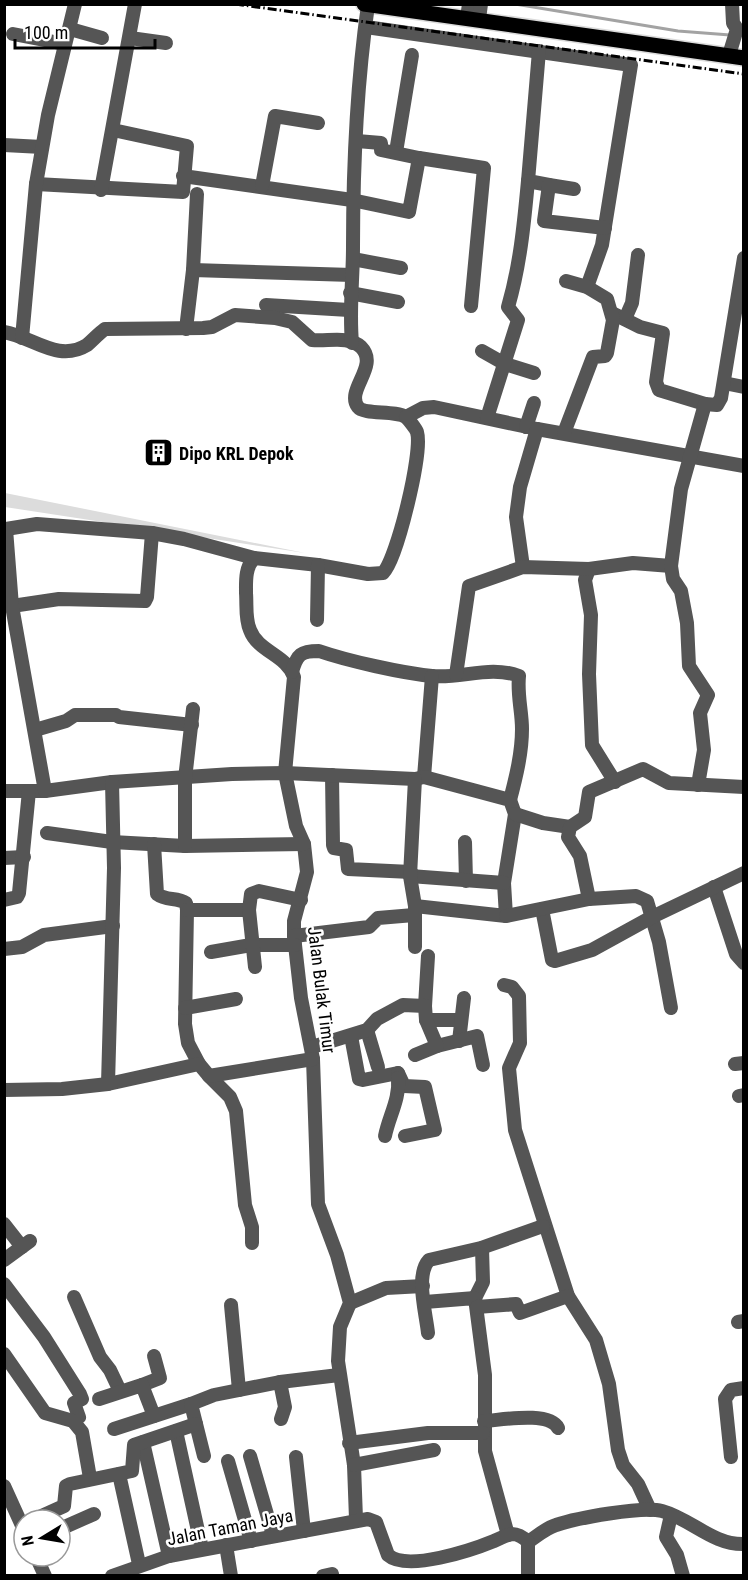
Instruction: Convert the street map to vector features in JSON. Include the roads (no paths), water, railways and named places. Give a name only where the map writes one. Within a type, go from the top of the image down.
[{"type":"main road","points":[[366,5],[474,11],[580,36],[735,53]]},
{"type":"street","points":[[22,338],[36,184],[42,147],[75,4]]},
{"type":"street","points":[[101,190],[135,4]]},
{"type":"street","points":[[732,4],[733,23],[737,29],[735,53]]},
{"type":"street","points":[[352,343],[349,310],[353,259],[352,200],[366,5]]},
{"type":"street","points":[[366,27],[631,65],[605,228],[596,268],[587,287]]},
{"type":"street","points":[[70,29],[102,38]]},
{"type":"street","points":[[13,34],[65,44]]},
{"type":"street","points":[[130,38],[166,43]]},
{"type":"street","points":[[487,418],[518,320],[508,308],[516,286],[521,253],[538,51]]},
{"type":"street","points":[[396,152],[412,55]]},
{"type":"street","points":[[262,186],[275,116],[318,123]]},
{"type":"street","points":[[36,184],[101,190],[181,193],[187,146],[113,130]]},
{"type":"street","points":[[357,141],[381,143],[381,150],[484,168],[471,306]]},
{"type":"street","points":[[4,144],[42,147]]},
{"type":"street","points":[[183,176],[352,200],[409,212],[419,158]]},
{"type":"street","points":[[528,181],[574,189]]},
{"type":"street","points":[[549,185],[544,221],[605,228]]},
{"type":"street","points":[[186,328],[194,270],[197,194]]},
{"type":"street","points":[[564,433],[593,357],[605,356],[619,316],[632,303],[638,255]]},
{"type":"street","points":[[566,281],[587,287],[607,298],[619,316],[640,327],[663,333],[656,382],[659,390],[705,404],[720,403],[738,323],[744,258]]},
{"type":"street","points":[[353,259],[401,268]]},
{"type":"street","points":[[194,270],[352,274]]},
{"type":"street","points":[[350,293],[398,302]]},
{"type":"street","points":[[266,305],[349,310]]},
{"type":"street","points":[[4,332],[58,352],[71,351],[89,343],[105,329],[213,327],[235,315],[292,322],[312,340],[345,340],[360,345],[366,358],[363,380],[355,397],[357,406],[362,410],[387,412],[406,417],[417,431],[418,453],[405,515],[386,571],[380,575],[254,558],[184,538],[152,534],[37,524],[5,529],[12,606],[9,622],[35,730],[45,791]]},
{"type":"street","points":[[482,351],[505,364],[534,373]]},
{"type":"street","points":[[724,383],[744,387]]},
{"type":"street","points":[[523,567],[516,517],[534,403]]},
{"type":"street","points":[[698,785],[704,750],[700,713],[708,695],[689,666],[687,623],[681,591],[673,579],[671,566],[681,489],[705,404]]},
{"type":"street","points":[[406,417],[423,408],[434,407],[531,428],[744,466]]},
{"type":"street","points":[[12,606],[59,599],[145,601],[152,534]]},
{"type":"street","points":[[254,558],[247,573],[247,619],[250,632],[260,645],[292,672],[296,657],[302,652],[319,651],[432,676],[494,672],[519,676],[518,700],[522,730],[518,769],[510,800],[515,814],[504,883],[506,916]]},
{"type":"street","points":[[456,675],[469,586],[523,567],[589,569],[633,563],[671,566]]},
{"type":"street","points":[[317,620],[318,565]]},
{"type":"street","points":[[589,569],[585,580],[591,615],[589,674],[592,745],[615,782]]},
{"type":"street","name":"Jalan Bulak Timur","points":[[292,672],[294,685],[285,773],[296,826],[304,844],[307,872],[294,921],[301,998],[313,1053],[318,1204],[337,1255],[350,1303]]},
{"type":"street","points":[[415,947],[410,874],[432,676]]},
{"type":"street","points":[[185,846],[185,779],[193,709]]},
{"type":"street","points":[[35,730],[66,721],[75,715],[116,715],[192,725]]},
{"type":"street","points":[[515,814],[543,823],[570,827],[585,817],[589,792],[644,769],[669,783],[744,787]]},
{"type":"street","points":[[4,791],[45,791],[112,782],[285,773],[420,778],[510,800]]},
{"type":"street","points":[[332,775],[333,845],[334,848],[346,850],[348,869],[504,883]]},
{"type":"street","points":[[108,1084],[113,926],[112,782]]},
{"type":"street","points":[[4,900],[17,897],[19,893],[29,791]]},
{"type":"street","points":[[570,827],[568,837],[580,856],[589,899]]},
{"type":"street","points":[[47,833],[112,842],[185,846],[304,844]]},
{"type":"street","points":[[465,842],[466,881]]},
{"type":"street","points":[[153,844],[158,894],[162,898],[179,899],[186,903],[188,910],[185,1008],[188,1043],[199,1064],[230,1097],[236,1111],[245,1205],[252,1227],[252,1243]]},
{"type":"street","points":[[4,858],[24,857]]},
{"type":"street","points":[[542,909],[552,960],[555,961],[592,950],[652,917],[744,873]]},
{"type":"street","points":[[714,887],[736,954],[744,963]]},
{"type":"street","points":[[255,967],[249,910],[249,898],[253,891],[301,900]]},
{"type":"street","points":[[211,951],[369,927],[378,918],[414,910],[506,916],[589,899],[642,897],[647,901],[652,917],[671,1008]]},
{"type":"street","points":[[188,910],[249,910]]},
{"type":"street","points":[[4,949],[22,947],[44,935],[113,926]]},
{"type":"street","points":[[428,956],[426,1013],[437,1046]]},
{"type":"street","points":[[504,985],[512,987],[519,996],[520,1043],[509,1068],[511,1108],[543,1226],[568,1296],[596,1340],[609,1384],[618,1450],[623,1465],[659,1512],[666,1537],[677,1555],[683,1575]]},
{"type":"street","points":[[459,1041],[464,998]]},
{"type":"street","points":[[185,1008],[236,999]]},
{"type":"street","points":[[209,1076],[313,1053],[367,1030],[377,1018],[403,1005],[426,1013],[461,1020]]},
{"type":"street","points":[[367,1030],[378,1067]]},
{"type":"street","points":[[351,1036],[359,1079],[398,1073]]},
{"type":"street","points":[[415,1055],[437,1046],[477,1037],[483,1065]]},
{"type":"street","points":[[4,1090],[62,1089],[108,1084],[199,1064]]},
{"type":"street","points":[[398,1073],[404,1086],[425,1087],[441,1129],[405,1136]]},
{"type":"street","points":[[386,1136],[389,1116],[399,1092],[398,1073]]},
{"type":"street","points":[[245,1205],[260,1203]]},
{"type":"street","points":[[4,1224],[26,1244],[4,1260]]},
{"type":"street","points":[[428,1333],[423,1286],[424,1265],[429,1260],[482,1248],[543,1226]]},
{"type":"street","points":[[482,1248],[483,1282],[476,1303],[486,1384],[484,1427],[489,1469],[508,1535]]},
{"type":"street","points":[[4,1284],[44,1337],[80,1394],[82,1399],[74,1403],[79,1417],[73,1421]]},
{"type":"street","points":[[423,1286],[386,1288],[350,1303],[340,1327],[339,1375],[354,1465],[356,1519],[376,1522],[388,1555],[399,1562],[423,1561],[494,1542],[508,1535],[520,1535],[528,1542],[528,1575]]},
{"type":"street","points":[[425,1302],[516,1304],[520,1313],[568,1296]]},
{"type":"street","points":[[74,1297],[100,1357],[110,1370],[120,1392]]},
{"type":"street","points":[[231,1305],[239,1390]]},
{"type":"street","points":[[4,1354],[45,1413],[73,1421],[82,1432],[90,1478]]},
{"type":"street","points":[[99,1399],[160,1378],[154,1356]]},
{"type":"street","points":[[114,1429],[239,1390],[280,1382],[339,1375]]},
{"type":"street","points":[[280,1382],[285,1407],[281,1419]]},
{"type":"street","points":[[142,1385],[154,1416]]},
{"type":"street","points":[[731,1457],[725,1399],[730,1390],[744,1388]]},
{"type":"street","points":[[191,1404],[204,1456]]},
{"type":"street","points":[[349,1443],[542,1418],[552,1420],[558,1428]]},
{"type":"street","points":[[60,1508],[64,1506],[64,1494],[68,1485],[90,1478],[132,1471],[135,1466],[132,1448],[196,1424]]},
{"type":"street","points":[[176,1431],[202,1549]]},
{"type":"street","points":[[143,1442],[169,1556]]},
{"type":"street","points":[[354,1465],[434,1450]]},
{"type":"street","points":[[250,1456],[273,1535]]},
{"type":"street","points":[[296,1457],[304,1531]]},
{"type":"street","points":[[228,1461],[251,1541]]},
{"type":"street","points":[[119,1473],[139,1564]]},
{"type":"street","points":[[4,1486],[16,1508]]},
{"type":"street","points":[[528,1542],[554,1525],[610,1514],[659,1512],[721,1541],[730,1544],[744,1544]]},
{"type":"street","points":[[72,1524],[94,1514]]},
{"type":"street","name":"Jalan Taman Jaya","points":[[112,1575],[139,1564],[169,1556],[356,1519]]},
{"type":"street","points":[[226,1545],[231,1575]]},
{"type":"waterway","points":[[515,4],[678,31],[730,35]]},
{"type":"railway","points":[[235,4],[744,74]]},
{"type":"place","name":"Dipo KRL Depok","points":[[158,453]]}]
